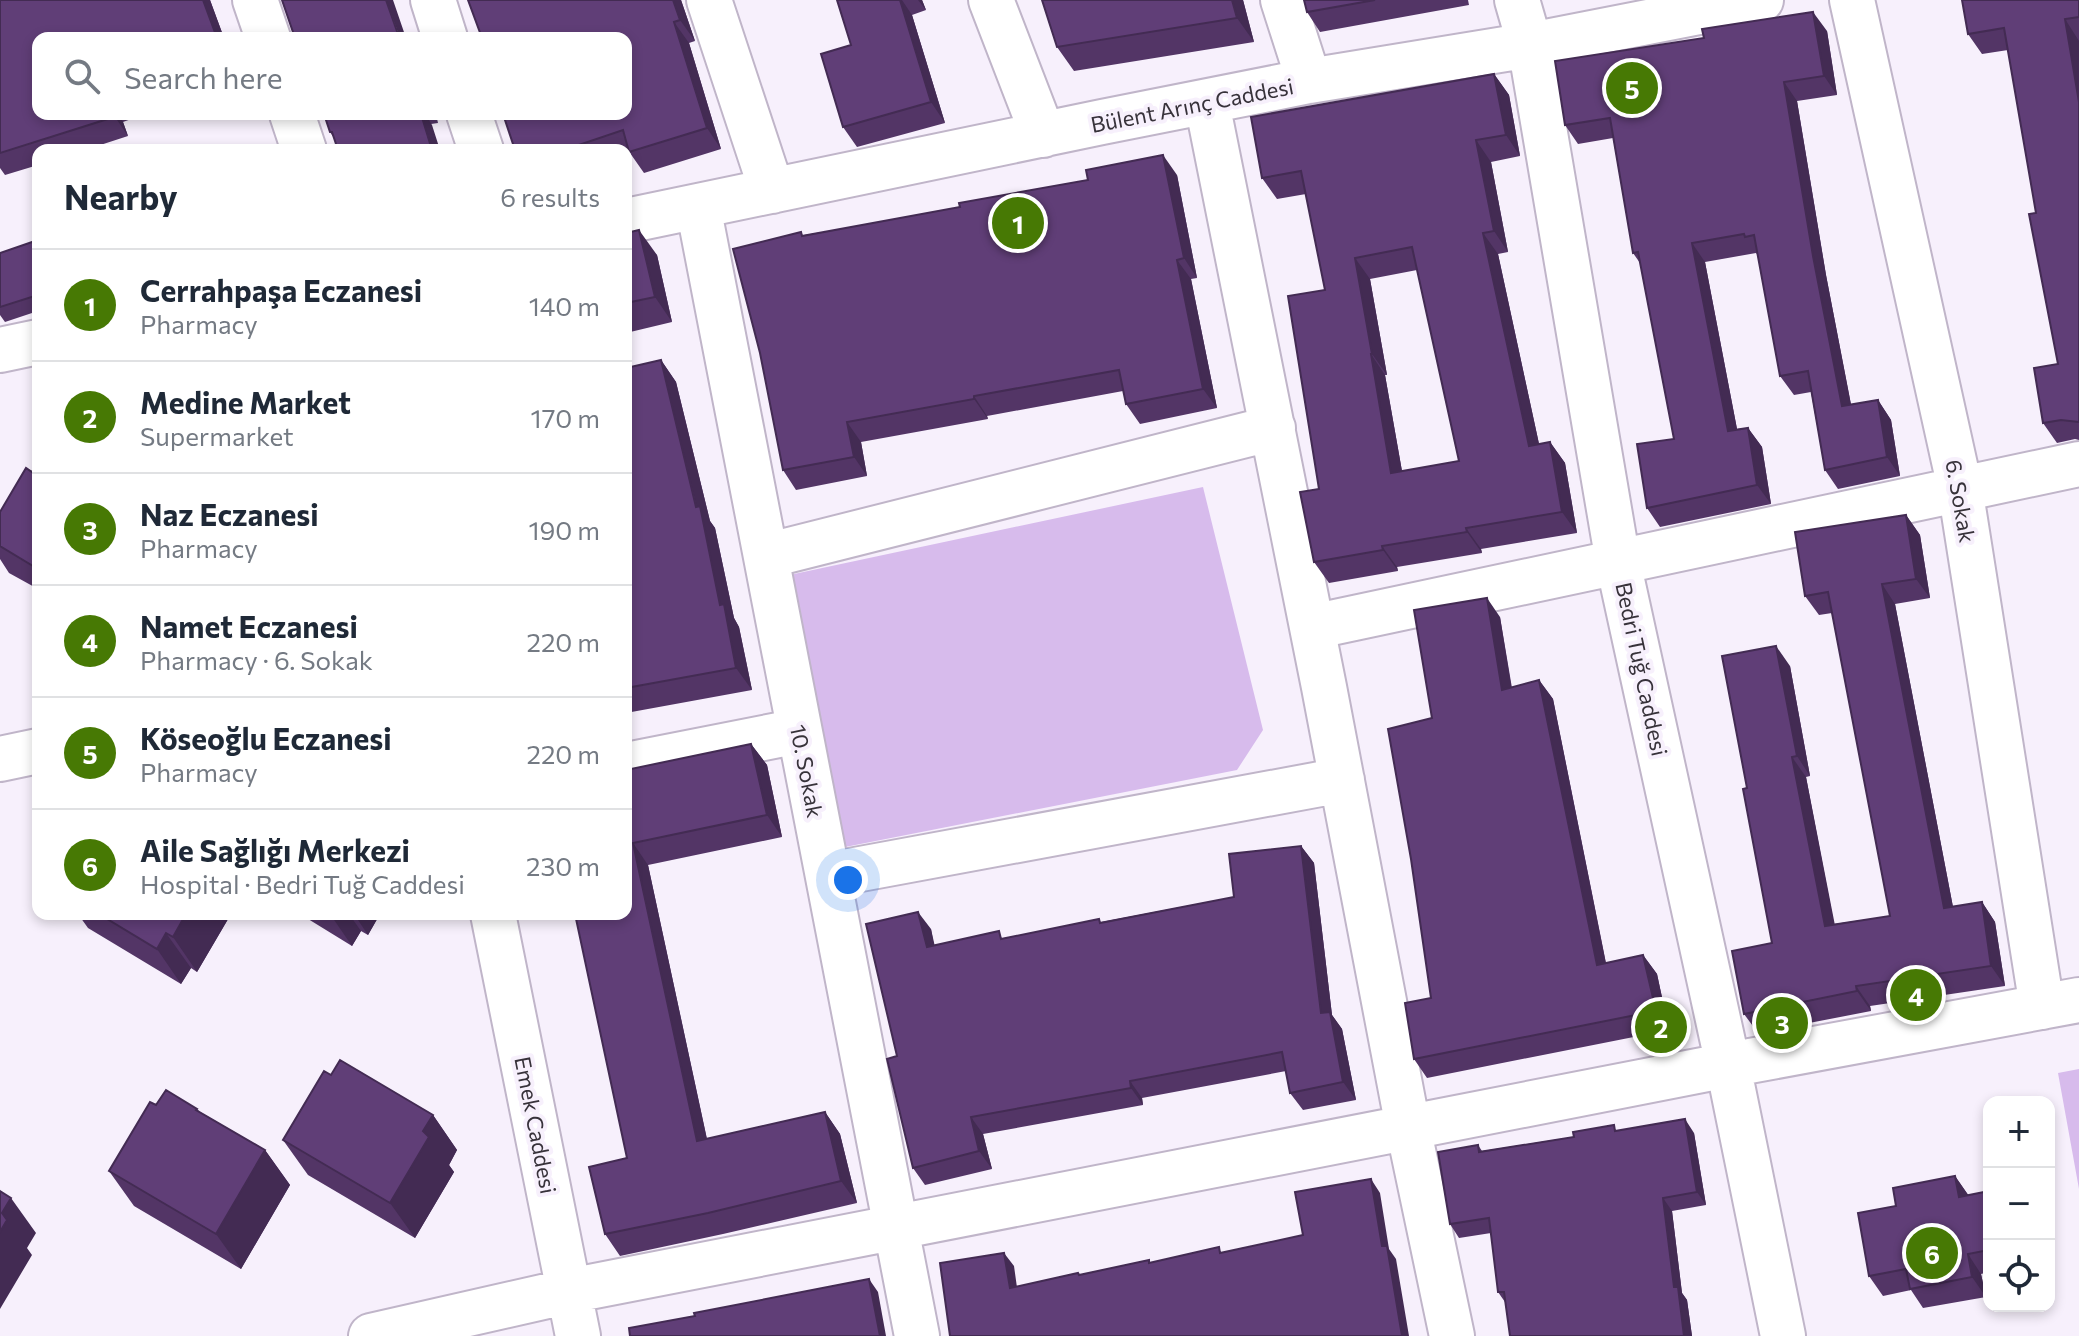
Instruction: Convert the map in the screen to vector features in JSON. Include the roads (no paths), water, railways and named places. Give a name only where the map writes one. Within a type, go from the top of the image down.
[{"type":"street","points":[[255,0],[266,32]]},
{"type":"street","points":[[433,0],[443,32]]},
{"type":"street","points":[[709,0],[772,191]]},
{"type":"street","points":[[991,0],[1043,135]]},
{"type":"street","points":[[1283,0],[1309,81]]},
{"type":"street","name":"Bedri Tuğ Caddesi","points":[[1517,0],[1530,45],[1618,562],[1728,1065],[1783,1336]]},
{"type":"street","name":"Bülent Arınç Caddesi","points":[[632,220],[1309,81],[1530,45],[1761,0]]},
{"type":"street","name":"6. Sokak","points":[[1852,0],[1960,488],[2061,1003]]},
{"type":"street","points":[[1207,103],[1408,1127],[1452,1336]]},
{"type":"street","points":[[294,120],[302,144]]},
{"type":"street","points":[[471,120],[479,144]]},
{"type":"street","name":"10. Sokak","points":[[698,206],[917,1336]]},
{"type":"street","points":[[0,350],[32,343]]},
{"type":"street","points":[[766,556],[1273,428]]},
{"type":"street","points":[[1312,627],[2079,464]]},
{"type":"street","points":[[632,764],[799,731]]},
{"type":"street","points":[[0,759],[32,752]]},
{"type":"street","points":[[828,875],[1342,780]]},
{"type":"street","name":"Emek Caddesi","points":[[494,920],[578,1336]]},
{"type":"street","points":[[371,1336],[569,1291],[2061,1003]]},
{"type":"place","name":"Köseoğlu Eczanesi","points":[[1632,88]]},
{"type":"place","name":"Cerrahpaşa Eczanesi","points":[[1018,223]]},
{"type":"place","name":"Namet Eczanesi","points":[[1916,995]]},
{"type":"place","name":"Naz Eczanesi","points":[[1782,1023]]},
{"type":"place","name":"Medine Market","points":[[1661,1027]]},
{"type":"place","name":"Aile Sağlığı Merkezi","points":[[1932,1253]]}]
